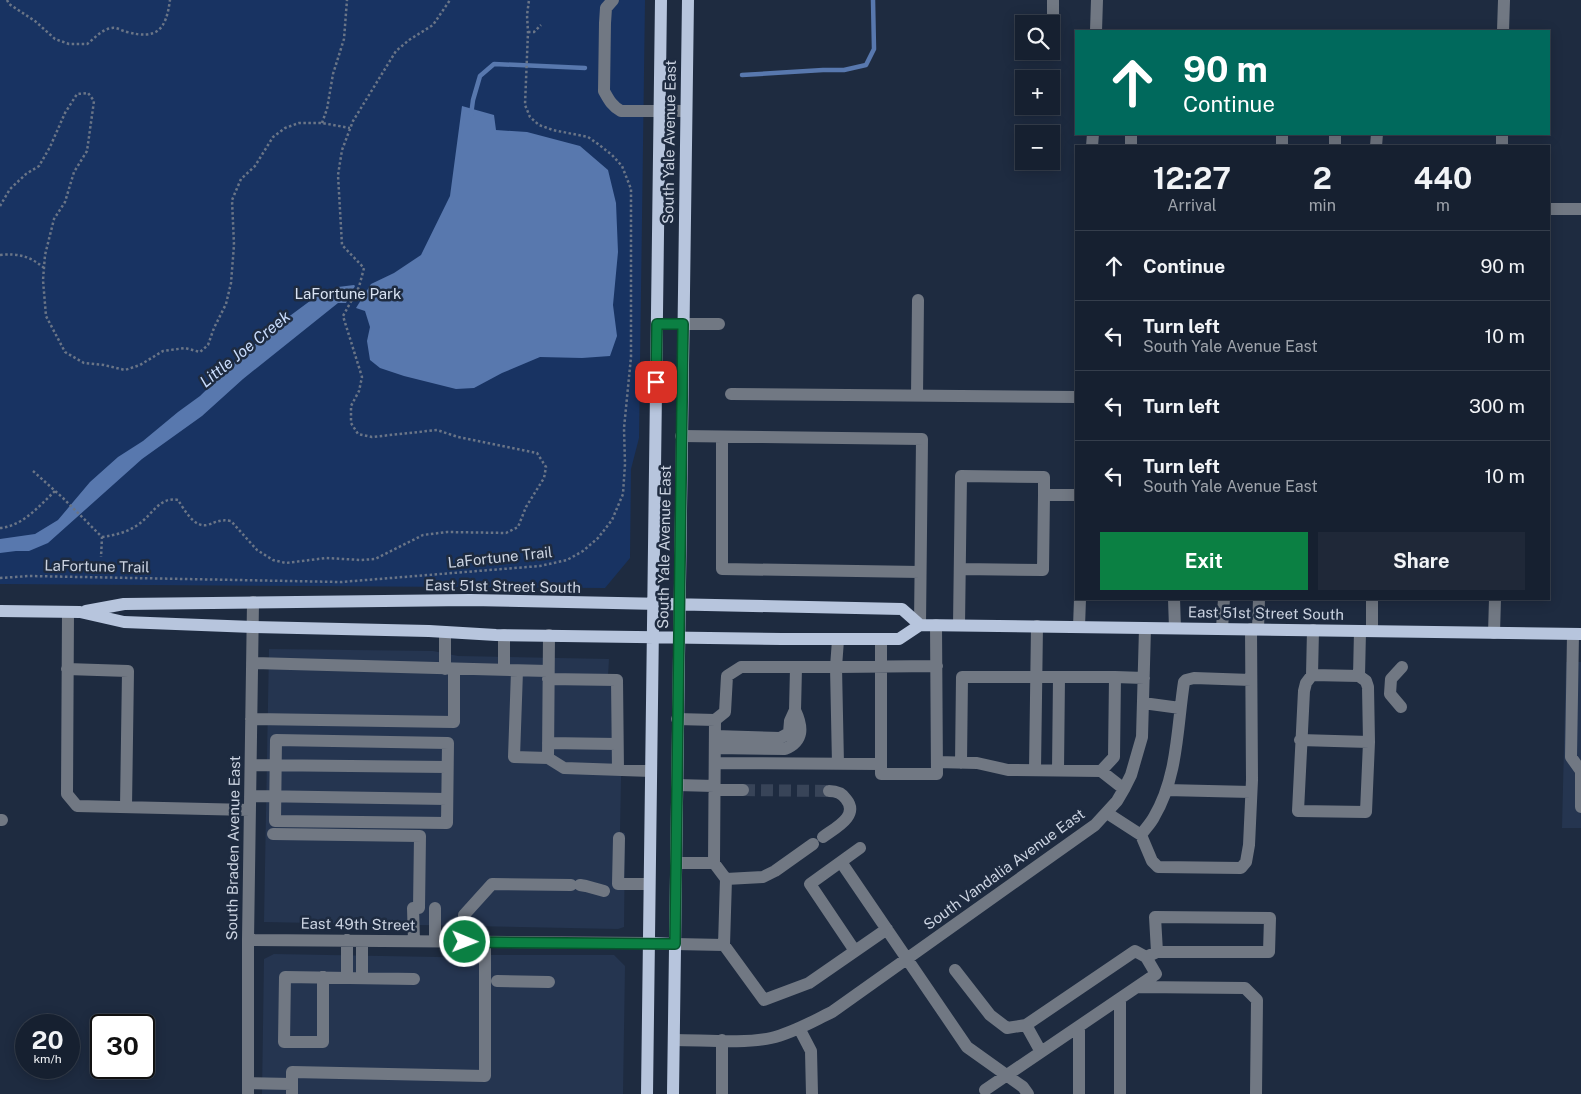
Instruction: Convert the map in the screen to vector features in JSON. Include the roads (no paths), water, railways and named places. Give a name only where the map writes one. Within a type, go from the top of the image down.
[{"type":"main road","name":"South Yale Avenue East","points":[[647,1094],[661,0]]},
{"type":"main road","name":"South Yale Avenue East","points":[[673,1094],[688,0]]},
{"type":"main road","name":"East 51st Street South","points":[[0,611],[74,612],[124,604],[470,600],[902,609],[920,624],[936,625],[1577,634]]},
{"type":"main road","name":"East 51st Street South","points":[[74,612],[124,622],[253,627],[504,635],[838,640],[899,639],[920,624]]},
{"type":"main road","points":[[649,943],[675,944]]},
{"type":"street","points":[[613,0],[606,8],[604,91],[614,108],[621,112],[686,111]]},
{"type":"street","points":[[1053,0],[1053,15]]},
{"type":"street","points":[[1096,0],[1096,30]]},
{"type":"street","points":[[1504,0],[1504,30]]},
{"type":"street","points":[[1550,209],[1581,210]]},
{"type":"street","points":[[918,300],[918,396]]},
{"type":"street","points":[[657,324],[719,324]]},
{"type":"street","points":[[731,394],[1075,397]]},
{"type":"street","points":[[682,436],[922,439],[920,624]]},
{"type":"street","points":[[722,437],[722,569],[920,572]]},
{"type":"street","points":[[959,625],[961,476],[1044,477],[1043,570],[960,570]]},
{"type":"street","points":[[1044,494],[1075,495]]},
{"type":"street","points":[[1079,627],[1080,600]]},
{"type":"street","points":[[1174,600],[1175,628]]},
{"type":"street","points":[[1222,628],[1224,600]]},
{"type":"street","points":[[1106,812],[1141,835],[1152,861],[1158,867],[1241,868],[1246,862],[1249,845],[1252,792],[1251,680],[1254,629],[1259,600]]},
{"type":"street","points":[[1359,676],[1372,600]]},
{"type":"street","points":[[1494,633],[1495,600]]},
{"type":"street","name":"South Braden Avenue East","points":[[248,1089],[248,940],[253,602]]},
{"type":"street","points":[[74,612],[67,669],[67,794],[77,806],[250,810]]},
{"type":"street","points":[[882,639],[881,774],[937,774],[936,625]]},
{"type":"street","points":[[1035,770],[1037,626]]},
{"type":"street","name":"South Vandalia Avenue East","points":[[674,1040],[770,1038],[799,1028],[832,1012],[1095,825],[1117,801],[1124,789],[1131,775],[1142,737],[1145,628]]},
{"type":"street","points":[[1312,675],[1359,676],[1366,681],[1368,688],[1369,742],[1366,812],[1298,811],[1300,740],[1304,691],[1306,683],[1312,675],[1313,630]]},
{"type":"street","points":[[251,718],[454,722],[454,669],[444,632]]},
{"type":"street","points":[[1577,634],[1570,757],[1581,770],[1581,807]]},
{"type":"street","points":[[504,635],[504,670]]},
{"type":"street","points":[[548,758],[549,635]]},
{"type":"street","points":[[838,640],[836,668],[838,764]]},
{"type":"street","points":[[252,663],[504,670],[617,680],[618,770]]},
{"type":"street","points":[[677,719],[715,720],[725,712],[727,676],[741,667],[937,666]]},
{"type":"street","points":[[1401,707],[1390,694],[1391,679],[1402,667]]},
{"type":"street","points":[[715,742],[786,749],[794,745],[800,737],[800,720],[795,710],[796,668]]},
{"type":"street","points":[[67,669],[128,671],[126,807]]},
{"type":"street","points":[[517,671],[514,757],[548,758],[564,768],[651,771]]},
{"type":"street","points":[[961,763],[962,677],[1144,678]]},
{"type":"street","points":[[1058,770],[1059,677]]},
{"type":"street","points":[[1101,771],[1114,757],[1115,677]]},
{"type":"street","points":[[1141,835],[1154,817],[1166,790],[1172,768],[1184,682],[1194,678],[1251,680]]},
{"type":"street","points":[[1143,703],[1180,708]]},
{"type":"street","points":[[715,720],[714,863],[726,879],[724,945],[764,1000],[809,983],[887,928]]},
{"type":"street","points":[[276,740],[448,742],[447,767],[447,824],[275,821],[276,740]]},
{"type":"street","points":[[1300,740],[1369,742]]},
{"type":"street","points":[[548,743],[617,744]]},
{"type":"street","points":[[937,762],[977,763],[1008,770],[1101,771],[1124,789]]},
{"type":"street","points":[[714,763],[881,764]]},
{"type":"street","points":[[250,765],[447,767]]},
{"type":"street","points":[[677,785],[743,790]]},
{"type":"street","points":[[1166,790],[1252,792]]},
{"type":"street","points":[[726,879],[763,877],[775,871],[846,820],[851,811],[850,804],[840,793],[829,791]]},
{"type":"street","points":[[250,796],[447,800]]},
{"type":"street","points":[[273,834],[420,836],[414,941]]},
{"type":"street","points":[[619,838],[618,884],[650,884]]},
{"type":"street","points":[[855,951],[810,884],[860,848]]},
{"type":"street","points":[[841,862],[967,1047],[1024,1087],[1028,1094]]},
{"type":"street","points":[[676,863],[714,863]]},
{"type":"street","points":[[465,942],[464,915],[492,884],[575,885],[604,891]]},
{"type":"street","points":[[435,908],[435,941]]},
{"type":"street","points":[[955,970],[990,1015],[1001,1024],[1007,1028],[1026,1025],[1135,951],[1152,955],[1269,952],[1270,918],[1155,917],[1152,955],[1156,974],[985,1090]]},
{"type":"street","name":"East 49th Street","points":[[248,940],[649,943]]},
{"type":"street","points":[[347,940],[347,978]]},
{"type":"street","points":[[362,941],[362,978]]},
{"type":"street","points":[[248,1089],[292,1089],[292,1072],[484,1076],[485,942]]},
{"type":"street","points":[[675,944],[724,945]]},
{"type":"street","points":[[322,977],[323,1042],[284,1042],[285,977],[322,977],[414,979]]},
{"type":"street","points":[[496,981],[549,982]]},
{"type":"street","points":[[1138,987],[1246,988],[1257,1000],[1256,1094]]},
{"type":"street","points":[[1120,999],[1120,1094]]},
{"type":"street","points":[[1026,1025],[1041,1052]]},
{"type":"street","points":[[1079,1027],[1079,1094]]},
{"type":"street","points":[[799,1028],[811,1051],[812,1094]]},
{"type":"street","points":[[722,1040],[722,1094]]},
{"type":"waterway","name":"Little Joe Creek","points":[[742,75],[844,70],[866,65],[874,49],[873,0]]},
{"type":"waterway","name":"Little Joe Creek","points":[[471,115],[480,76],[494,64],[585,68]]},
{"type":"waterway","name":"Little Joe Creek","points":[[344,297],[367,299]]},
{"type":"tunnel","points":[[743,790],[829,791]]},
{"type":"park label","name":"LaFortune Park","points":[[348,293]]}]
